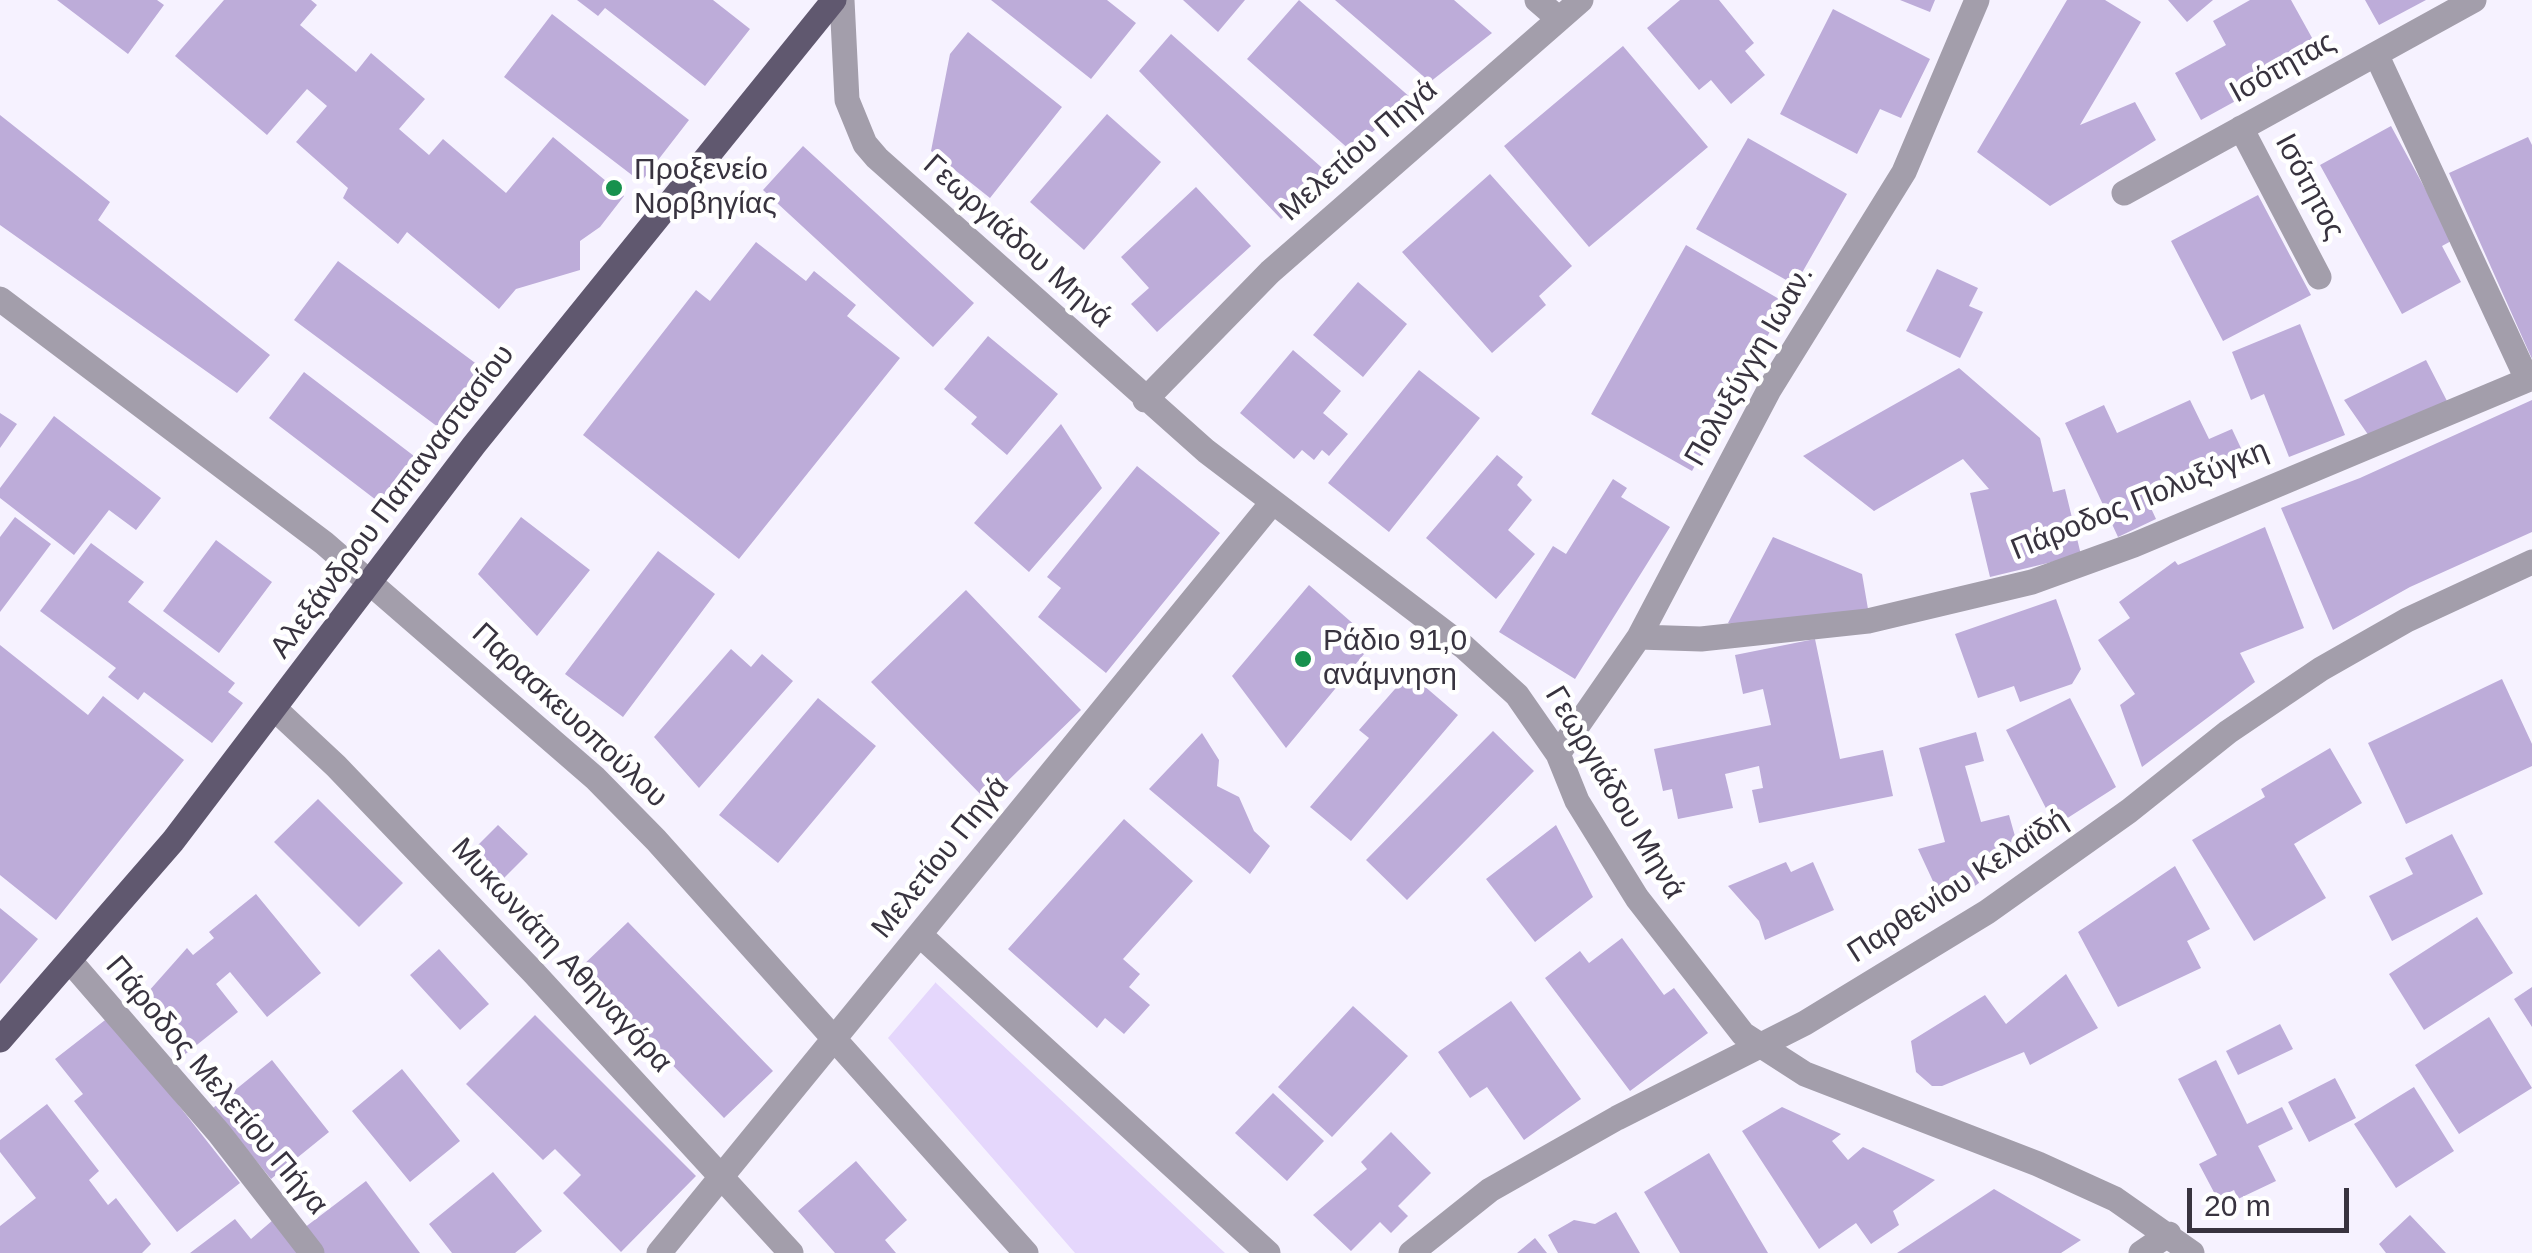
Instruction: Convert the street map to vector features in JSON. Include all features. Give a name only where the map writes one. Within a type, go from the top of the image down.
[{"type":"main road","name":"Αλεξάνδρου Παπαναστασίου","points":[[0,1040],[173,841],[510,399],[838,0]]},
{"type":"street","name":"Γεωργιάδου Μηνά","points":[[838,0],[847,100],[865,144],[890,172],[1145,400],[1272,503],[1464,646],[1517,695],[1558,754],[1577,801],[1637,898],[1721,1009],[1759,1047],[1805,1074],[2085,1184],[2192,1253]]},
{"type":"street","points":[[1536,0],[1559,19]]},
{"type":"street","name":"Μελετίου Πηγά","points":[[1145,400],[1270,272],[1581,0]]},
{"type":"street","name":"Πολυξύγγη Ιωαν.","points":[[1558,754],[1639,637],[1769,390],[1904,172],[1977,0]]},
{"type":"street","name":"Ισότητας","points":[[2124,194],[2474,0]]},
{"type":"street","points":[[2376,54],[2530,378]]},
{"type":"street","name":"Ισότητος","points":[[2241,128],[2320,277]]},
{"type":"street","name":"Παρασκευοπούλου","points":[[0,299],[370,582],[594,778],[834,1037],[1026,1253]]},
{"type":"street","name":"Πάροδος Πολυξύγκη","points":[[1639,637],[1701,639],[1868,621],[2032,582],[2134,545],[2530,378]]},
{"type":"street","name":"Μελετίου Πηγά","points":[[658,1253],[1272,503]]},
{"type":"street","name":"Παρθενίου Κελαϊδή","points":[[1411,1253],[1502,1183],[1880,980],[2001,902],[2129,811],[2228,732],[2320,670],[2407,620],[2532,562]]},
{"type":"street","name":"Μυκωνιάτη Αθηναγόρα","points":[[276,710],[413,846],[791,1253]]},
{"type":"street","points":[[920,936],[1268,1253]]},
{"type":"street","name":"Πάροδος Μελετίου Πήγα","points":[[70,961],[219,1133],[312,1253]]},
{"type":"street","points":[[2141,1253],[2168,1234]]},
{"type":"shaded area","points":[[936,982],[1225,1253],[1075,1253],[888,1038]]},
{"type":"building","points":[[57,0],[157,0],[164,5],[128,54]]},
{"type":"building","points":[[224,0],[311,0],[317,5],[300,25],[356,72],[371,53],[425,99],[399,129],[429,155],[443,139],[506,193],[553,137],[624,196],[600,227],[580,241],[580,270],[516,289],[499,309],[407,232],[398,244],[343,198],[348,188],[296,142],[327,106],[307,89],[267,135],[175,56]]},
{"type":"building","points":[[577,0],[713,0],[750,29],[705,86],[605,8],[598,16]]},
{"type":"building","points":[[991,0],[1107,0],[1136,23],[1091,79]]},
{"type":"building","points":[[1183,0],[1245,0],[1218,32]]},
{"type":"building","points":[[1299,0],[1411,98],[1351,151],[1247,59]]},
{"type":"building","points":[[1335,0],[1454,0],[1492,33],[1430,82]]},
{"type":"building","points":[[1680,0],[1719,0],[1754,43],[1745,51],[1765,75],[1731,104],[1711,80],[1699,90],[1647,28]]},
{"type":"building","points":[[1900,0],[1935,0],[1930,12]]},
{"type":"building","points":[[2067,0],[2105,0],[2141,22],[2080,125],[2135,102],[2156,140],[2050,206],[1977,152]]},
{"type":"building","points":[[2168,0],[2213,0],[2187,22]]},
{"type":"building","points":[[2250,0],[2291,0],[2321,54],[2201,120],[2175,73],[2226,45],[2213,21]]},
{"type":"building","points":[[2365,0],[2426,0],[2379,25]]},
{"type":"building","points":[[1833,9],[1930,59],[1901,118],[1880,109],[1857,154],[1780,114]]},
{"type":"building","points":[[552,14],[689,120],[641,182],[504,77]]},
{"type":"building","points":[[968,32],[1062,107],[990,198],[931,151],[950,54]]},
{"type":"building","points":[[1171,34],[1329,174],[1281,219],[1139,71]]},
{"type":"building","points":[[1623,46],[1708,147],[1589,247],[1504,146]]},
{"type":"building","points":[[1107,114],[1161,162],[1084,250],[1030,202]]},
{"type":"building","points":[[0,115],[110,202],[98,220],[270,355],[237,393],[0,225]]},
{"type":"building","points":[[2391,126],[2453,240],[2442,246],[2461,282],[2402,314],[2320,165]]},
{"type":"building","points":[[2528,137],[2532,145],[2532,359],[2449,173]]},
{"type":"building","points":[[1748,138],[1847,194],[1795,285],[1696,229]]},
{"type":"building","points":[[803,146],[974,303],[933,347],[763,190]]},
{"type":"building","points":[[1490,174],[1572,266],[1539,296],[1546,305],[1492,353],[1402,252]]},
{"type":"building","points":[[1196,187],[1251,246],[1157,332],[1131,304],[1149,288],[1121,257]]},
{"type":"building","points":[[2258,195],[2311,295],[2223,341],[2171,241]]},
{"type":"building","points":[[756,242],[806,281],[814,271],[856,305],[847,316],[900,358],[739,559],[583,435],[696,290],[710,301]]},
{"type":"building","points":[[1686,245],[1786,303],[1692,471],[1591,414]]},
{"type":"building","points":[[338,261],[486,371],[442,430],[294,320]]},
{"type":"building","points":[[1937,269],[1978,288],[1969,306],[1983,312],[1960,358],[1906,331]]},
{"type":"building","points":[[1358,282],[1407,324],[1363,377],[1313,335]]},
{"type":"building","points":[[2300,324],[2345,435],[2289,457],[2264,394],[2251,400],[2232,352]]},
{"type":"building","points":[[988,336],[1058,394],[1007,455],[971,424],[977,417],[944,389]]},
{"type":"building","points":[[1293,350],[1341,391],[1323,413],[1348,434],[1329,456],[1322,450],[1314,460],[1302,450],[1294,459],[1240,413]]},
{"type":"building","points":[[2426,360],[2447,401],[2369,436],[2344,400]]},
{"type":"building","points":[[1959,368],[2040,438],[2053,492],[2065,489],[2081,555],[1990,577],[1970,493],[1989,489],[1963,459],[1874,511],[1803,456]]},
{"type":"building","points":[[1419,370],[1480,418],[1389,532],[1328,483]]},
{"type":"building","points":[[304,372],[414,456],[380,503],[269,418]]},
{"type":"building","points":[[2190,400],[2209,439],[2232,429],[2247,461],[2150,506],[2156,519],[2118,537],[2065,423],[2104,405],[2117,433]]},
{"type":"building","points":[[2532,400],[2532,532],[2410,587],[2333,630],[2281,508],[2360,478]]},
{"type":"building","points":[[0,413],[17,424],[0,448]]},
{"type":"building","points":[[54,416],[161,498],[136,530],[109,510],[74,555],[0,498],[0,488]]},
{"type":"building","points":[[1061,424],[1102,488],[1029,572],[974,523]]},
{"type":"building","points":[[1497,455],[1523,477],[1517,485],[1532,500],[1508,530],[1535,554],[1496,599],[1426,538]]},
{"type":"building","points":[[1137,466],[1220,533],[1106,673],[1038,617],[1061,588],[1047,577]]},
{"type":"building","points":[[1613,479],[1627,488],[1621,497],[1670,527],[1575,679],[1499,632],[1553,546],[1566,554]]},
{"type":"building","points":[[15,517],[51,544],[0,612],[0,537]]},
{"type":"building","points":[[521,517],[590,570],[537,636],[478,574]]},
{"type":"building","points":[[2265,527],[2304,628],[2240,653],[2255,682],[2142,767],[2120,705],[2135,694],[2098,640],[2130,618],[2119,602],[2175,561],[2178,565]]},
{"type":"building","points":[[1773,537],[1862,574],[1868,609],[1746,628],[1728,623]]},
{"type":"building","points":[[216,540],[272,582],[219,653],[163,611]]},
{"type":"building","points":[[91,543],[144,582],[128,602],[235,683],[228,692],[243,703],[212,743],[144,692],[138,700],[108,677],[116,668],[40,611]]},
{"type":"building","points":[[658,551],[715,594],[623,717],[565,674]]},
{"type":"building","name":"Ράδιο 91,0 ανάμνηση","points":[[1309,585],[1374,642],[1286,748],[1232,676]]},
{"type":"building","points":[[966,590],[1081,710],[987,801],[871,682]]},
{"type":"building","points":[[2056,599],[2081,669],[2072,684],[2020,702],[2014,686],[1978,698],[1955,634]]},
{"type":"building","points":[[1815,639],[1840,759],[1883,750],[1893,796],[1759,823],[1752,790],[1763,788],[1759,766],[1725,774],[1733,808],[1678,819],[1672,789],[1663,791],[1654,749],[1771,725],[1763,689],[1743,694],[1735,655]]},
{"type":"building","points":[[0,645],[88,715],[103,696],[184,760],[56,920],[0,875]]},
{"type":"building","points":[[731,649],[751,667],[762,654],[793,681],[699,788],[654,737]]},
{"type":"building","points":[[1409,673],[1458,715],[1351,841],[1310,807],[1369,738],[1359,730]]},
{"type":"building","points":[[2502,679],[2532,744],[2532,766],[2406,824],[2368,743]]},
{"type":"building","points":[[818,698],[876,746],[778,863],[719,815]]},
{"type":"building","points":[[2070,698],[2116,787],[2055,826],[2006,730]]},
{"type":"building","points":[[1493,731],[1534,771],[1407,900],[1366,860]]},
{"type":"building","points":[[1976,732],[1984,761],[1965,766],[1981,822],[2009,815],[2020,854],[1945,907],[1918,849],[1945,842],[1919,748]]},
{"type":"building","points":[[1202,733],[1219,760],[1217,786],[1239,797],[1254,831],[1270,846],[1250,874],[1149,789]]},
{"type":"building","points":[[2330,748],[2362,803],[2294,844],[2326,898],[2254,941],[2192,840],[2265,797],[2261,789]]},
{"type":"building","points":[[318,799],[403,883],[359,927],[274,842]]},
{"type":"building","points":[[1124,819],[1193,881],[1123,959],[1140,974],[1129,987],[1150,1005],[1124,1034],[1105,1018],[1097,1028],[1008,949]]},
{"type":"building","points":[[498,825],[528,854],[495,887],[465,858]]},
{"type":"building","points":[[1556,825],[1593,897],[1535,942],[1486,879]]},
{"type":"building","points":[[2452,834],[2483,894],[2392,941],[2369,896],[2413,874],[2405,858]]},
{"type":"building","points":[[1786,862],[1791,872],[1813,862],[1834,910],[1765,940],[1759,921],[1728,886]]},
{"type":"building","points":[[2175,866],[2210,929],[2187,941],[2201,968],[2118,1007],[2078,932]]},
{"type":"building","points":[[256,894],[321,973],[267,1017],[230,972],[216,984],[238,1012],[183,1056],[140,1001],[187,948],[193,955],[214,938],[209,932]]},
{"type":"building","points":[[0,908],[38,939],[0,984]]},
{"type":"building","points":[[2477,917],[2513,973],[2424,1030],[2389,974]]},
{"type":"building","points":[[628,922],[773,1071],[724,1118],[579,969]]},
{"type":"building","points":[[1622,938],[1664,995],[1674,988],[1708,1033],[1630,1091],[1545,978],[1580,951],[1589,963]]},
{"type":"building","points":[[439,949],[489,1004],[460,1030],[410,975]]},
{"type":"building","points":[[2066,974],[2098,1028],[2030,1065],[2024,1052],[1942,1086],[1932,1086],[1916,1072],[1911,1041],[1985,995],[2006,1024]]},
{"type":"building","points":[[2532,987],[2532,1027],[2514,999]]},
{"type":"building","points":[[1511,1001],[1581,1099],[1524,1140],[1487,1087],[1470,1098],[1438,1052]]},
{"type":"building","points":[[1353,1006],[1408,1056],[1332,1137],[1278,1087]]},
{"type":"building","points":[[535,1015],[696,1176],[621,1252],[563,1193],[581,1175],[555,1149],[543,1160],[466,1084]]},
{"type":"building","points":[[109,1017],[240,1183],[177,1232],[74,1101],[83,1094],[55,1059]]},
{"type":"building","points":[[2489,1017],[2532,1088],[2459,1134],[2415,1065]]},
{"type":"building","points":[[2280,1024],[2293,1049],[2238,1075],[2226,1051]]},
{"type":"building","points":[[272,1060],[329,1132],[271,1179],[213,1108]]},
{"type":"building","points":[[2216,1060],[2247,1124],[2282,1107],[2293,1129],[2258,1146],[2276,1181],[2238,1199],[2234,1190],[2217,1198],[2199,1164],[2217,1155],[2178,1079]]},
{"type":"building","points":[[402,1069],[460,1141],[410,1182],[352,1111]]},
{"type":"building","points":[[2335,1078],[2356,1118],[2309,1142],[2288,1102]]},
{"type":"building","points":[[2414,1087],[2454,1151],[2396,1188],[2354,1124]]},
{"type":"building","points":[[1273,1093],[1324,1141],[1287,1181],[1235,1133]]},
{"type":"building","points":[[47,1104],[99,1171],[89,1180],[108,1205],[116,1198],[151,1244],[142,1253],[0,1253],[0,1226],[36,1198],[0,1152],[0,1140]]},
{"type":"building","points":[[1782,1107],[1841,1134],[1832,1141],[1848,1160],[1863,1147],[1935,1180],[1893,1211],[1899,1225],[1871,1244],[1856,1223],[1819,1249],[1742,1131]]},
{"type":"building","points":[[1391,1132],[1431,1173],[1398,1206],[1408,1216],[1391,1233],[1380,1222],[1351,1251],[1313,1215],[1367,1169],[1361,1162]]},
{"type":"building","points":[[1709,1153],[1768,1253],[1680,1253],[1644,1192]]},
{"type":"building","points":[[856,1161],[907,1220],[885,1240],[896,1253],[835,1253],[798,1211]]},
{"type":"building","points":[[493,1172],[542,1231],[515,1253],[452,1253],[429,1224]]},
{"type":"building","points":[[366,1181],[420,1253],[322,1253],[304,1228]]},
{"type":"building","points":[[1994,1189],[2081,1240],[2061,1253],[1897,1253]]},
{"type":"building","points":[[1616,1212],[1640,1253],[1558,1253],[1548,1235],[1574,1220],[1595,1224]]},
{"type":"building","points":[[2410,1215],[2446,1253],[2386,1253],[2379,1244]]},
{"type":"building","points":[[235,1219],[251,1239],[273,1220],[298,1253],[190,1253]]},
{"type":"building","points":[[1535,1238],[1547,1253],[1517,1253]]},
{"type":"place","name":"Προξενείο Νορβηγίας","points":[[614,188]]},
{"type":"place","name":"Ράδιο 91,0 ανάμνηση","points":[[1303,659]]}]
